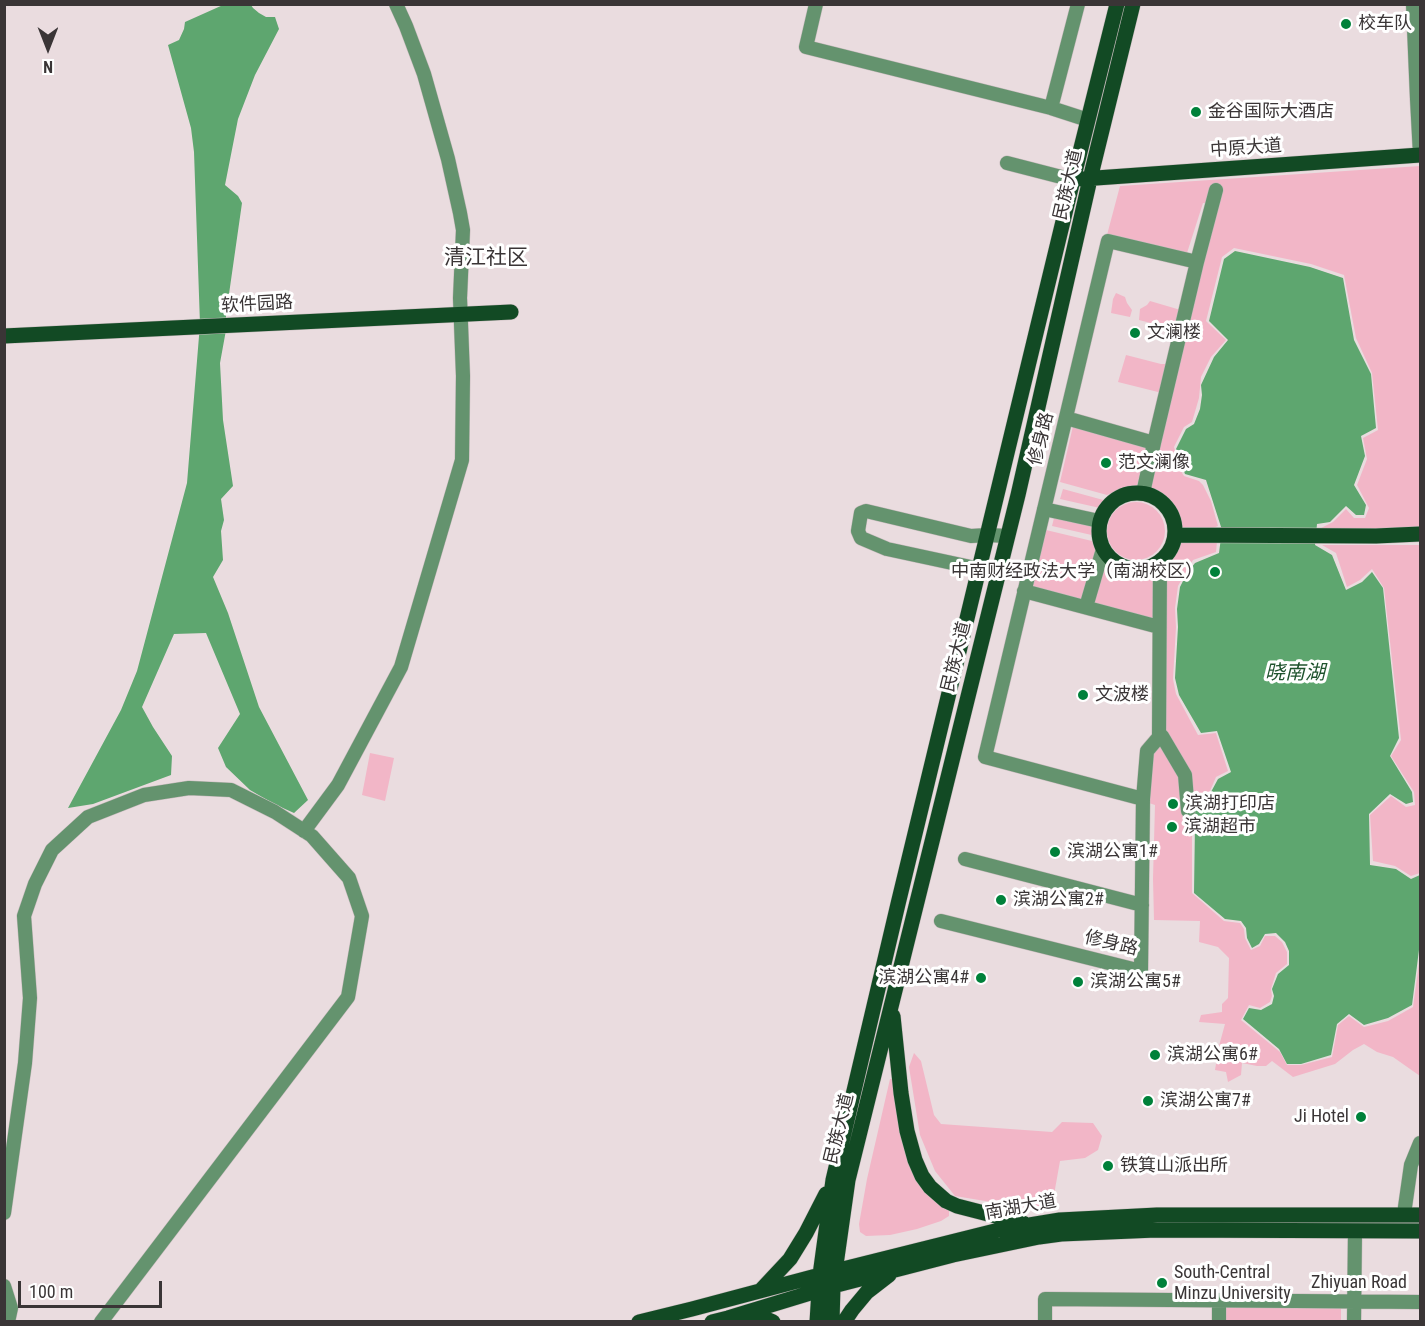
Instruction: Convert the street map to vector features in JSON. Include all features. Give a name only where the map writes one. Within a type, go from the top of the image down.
[{"type":"main road","name":"民族大道","points":[[832,1322],[826,1280],[833,1180],[1117,4]]},
{"type":"main road","name":"民族大道","points":[[817,1322],[861,1124],[1007,536],[1133,4]]},
{"type":"main road","name":"中原大道","points":[[1073,180],[1420,155]]},
{"type":"main road","name":"软件园路","points":[[4,336],[512,312]]},
{"type":"main road","points":[[1143,493],[1159,500],[1168,509],[1173,520],[1175,535],[1172,547],[1160,562],[1138,570],[1126,568],[1111,560],[1103,549],[1099,536],[1099,521],[1111,502],[1121,496],[1143,493]]},
{"type":"main road","points":[[1175,535],[1376,536],[1420,534]]},
{"type":"main road","points":[[892,1005],[907,1131],[922,1176],[930,1187],[946,1201],[957,1206],[1029,1224]]},
{"type":"main road","points":[[760,1292],[790,1259],[833,1180]]},
{"type":"main road","name":"南湖大道","points":[[712,1322],[826,1280],[999,1230],[1029,1224],[1123,1216],[1420,1215]]},
{"type":"main road","name":"南湖大道","points":[[639,1322],[760,1292],[896,1270],[953,1255],[1061,1234],[1156,1230],[1420,1231]]},
{"type":"main road","points":[[844,1322],[867,1292],[896,1270]]},
{"type":"main road","points":[[728,1318],[760,1319],[773,1322]]},
{"type":"street","points":[[304,831],[338,785],[401,667],[462,460],[463,376],[460,298],[463,230],[448,159],[424,75],[396,4]]},
{"type":"street","points":[[816,4],[806,47],[1051,108],[1088,120]]},
{"type":"street","points":[[1051,108],[1078,4]]},
{"type":"street","points":[[1413,4],[1420,155]]},
{"type":"street","points":[[1008,163],[1073,180]]},
{"type":"street","points":[[1143,493],[1216,189]]},
{"type":"street","name":"修身路","points":[[1143,799],[985,757],[1108,241],[1197,262]]},
{"type":"street","points":[[1066,418],[1154,443]]},
{"type":"street","points":[[1044,509],[1099,521]]},
{"type":"street","points":[[980,569],[887,549],[861,538],[858,531],[861,513],[866,511],[971,536],[1007,536]]},
{"type":"street","points":[[1086,607],[1103,549]]},
{"type":"street","name":"修身路","points":[[941,921],[1141,971],[1143,799],[1147,751],[1160,737],[1160,562]]},
{"type":"street","points":[[1024,591],[1159,627]]},
{"type":"street","points":[[1162,736],[1185,775],[1188,811]]},
{"type":"street","points":[[4,1213],[25,1063],[30,998],[24,916],[34,884],[52,850],[88,817],[144,795],[189,788],[231,790],[275,812],[312,836],[349,878],[362,916],[348,997],[100,1322]]},
{"type":"street","points":[[965,859],[1142,905]]},
{"type":"street","points":[[1404,1215],[1411,1165],[1420,1143]]},
{"type":"street","points":[[1354,1231],[1354,1322]]},
{"type":"street","points":[[4,1286],[11,1308],[8,1322]]},
{"type":"street","name":"Zhiyuan Road","points":[[1045,1322],[1045,1299],[1420,1302]]},
{"type":"street","points":[[1219,1300],[1219,1322]]},
{"type":"shaded area","points":[[1420,166],[1420,531],[1319,529],[1333,522],[1346,509],[1354,518],[1365,518],[1369,508],[1357,485],[1367,459],[1363,438],[1378,430],[1372,373],[1356,338],[1344,275],[1311,264],[1234,248],[1222,257],[1206,321],[1226,340],[1211,357],[1201,377],[1199,398],[1192,422],[1184,427],[1174,447],[1184,476],[1199,481],[1203,485],[1211,501],[1218,526],[1213,528],[1181,527],[1179,514],[1173,504],[1165,495],[1150,488],[1202,258],[1218,204],[1203,203],[1187,253],[1107,235],[1120,186]]},
{"type":"shaded area","points":[[1116,293],[1125,297],[1132,310],[1130,317],[1111,313]]},
{"type":"shaded area","points":[[1150,301],[1184,311],[1178,330],[1139,320],[1140,309]]},
{"type":"shaded area","points":[[1126,355],[1161,364],[1170,364],[1162,393],[1118,382]]},
{"type":"shaded area","points":[[1073,426],[1146,448],[1137,486],[1122,488],[1107,495],[1060,482]]},
{"type":"shaded area","points":[[1063,489],[1107,501],[1100,508],[1060,499]]},
{"type":"shaded area","points":[[1130,502],[1142,502],[1152,506],[1161,515],[1165,537],[1157,552],[1142,560],[1130,560],[1120,556],[1111,547],[1107,537],[1107,525],[1111,515],[1120,506]]},
{"type":"shaded area","points":[[1055,514],[1096,525],[1096,536],[1052,526]]},
{"type":"shaded area","points":[[1046,530],[1092,541],[1098,553],[1084,603],[1029,589]]},
{"type":"shaded area","points":[[1179,542],[1217,542],[1216,552],[1193,560],[1178,586],[1175,608],[1173,679],[1176,694],[1198,735],[1216,733],[1228,771],[1216,777],[1210,791],[1214,804],[1212,810],[1203,811],[1194,805],[1189,815],[1192,824],[1192,893],[1224,921],[1240,923],[1251,950],[1260,946],[1265,936],[1275,936],[1282,942],[1287,952],[1287,964],[1276,973],[1270,1002],[1260,1008],[1249,1005],[1241,1020],[1280,1052],[1287,1065],[1301,1065],[1332,1057],[1338,1025],[1349,1016],[1364,1027],[1388,1021],[1413,1007],[1420,956],[1420,1076],[1393,1057],[1377,1052],[1364,1044],[1335,1064],[1293,1077],[1272,1061],[1266,1066],[1242,1063],[1241,1075],[1228,1082],[1226,1072],[1215,1070],[1225,1024],[1199,1022],[1201,1015],[1222,1012],[1222,1004],[1228,998],[1229,958],[1218,947],[1199,942],[1200,921],[1154,920],[1155,805],[1146,802],[1149,754],[1162,736],[1163,567],[1176,554]]},
{"type":"shaded area","points":[[1322,545],[1420,545],[1420,873],[1411,876],[1395,866],[1373,861],[1370,815],[1391,796],[1406,807],[1415,805],[1414,792],[1391,756],[1401,740],[1384,588],[1372,569],[1360,580],[1347,587],[1336,553]]},
{"type":"shaded area","points":[[1104,562],[1116,571],[1132,576],[1156,571],[1156,623],[1090,605]]},
{"type":"shaded area","points":[[370,753],[394,758],[385,801],[362,795]]},
{"type":"shaded area","points":[[914,1053],[921,1061],[934,1115],[941,1124],[1052,1132],[1062,1122],[1093,1123],[1102,1136],[1098,1150],[1085,1158],[1060,1161],[1052,1206],[1021,1207],[955,1196],[935,1171],[920,1135],[909,1067]]},
{"type":"shaded area","points":[[890,1079],[892,1079],[900,1133],[907,1159],[916,1179],[949,1211],[949,1216],[917,1229],[890,1235],[866,1236],[860,1232],[859,1224]]},
{"type":"shaded area","points":[[1223,1305],[1341,1306],[1341,1321],[1223,1322]]},
{"type":"water","points":[[223,5],[251,5],[266,17],[275,17],[279,29],[255,75],[238,119],[225,185],[238,196],[242,203],[220,363],[223,420],[233,486],[221,499],[224,520],[221,531],[223,560],[213,577],[228,613],[259,707],[308,800],[294,813],[250,790],[226,767],[218,748],[240,714],[206,633],[174,634],[142,707],[172,756],[171,775],[93,804],[68,808],[121,710],[137,671],[187,483],[200,324],[194,152],[191,128],[168,45],[179,40],[185,22]]},
{"type":"water","name":"晓南湖","points":[[1235,251],[1310,267],[1343,278],[1354,340],[1371,374],[1376,428],[1361,436],[1365,456],[1354,485],[1366,505],[1364,515],[1356,515],[1346,506],[1330,522],[1317,524],[1315,545],[1332,555],[1346,590],[1362,582],[1372,572],[1383,588],[1399,738],[1390,756],[1412,792],[1413,802],[1406,804],[1390,794],[1369,814],[1370,865],[1396,869],[1411,879],[1420,875],[1420,942],[1412,1005],[1388,1018],[1364,1025],[1349,1014],[1337,1024],[1331,1055],[1301,1064],[1287,1064],[1279,1049],[1243,1019],[1249,1008],[1261,1010],[1272,1004],[1274,996],[1272,989],[1278,974],[1289,965],[1289,951],[1285,942],[1276,933],[1265,934],[1259,944],[1252,948],[1247,938],[1246,928],[1241,921],[1225,919],[1194,893],[1195,824],[1191,814],[1195,806],[1203,812],[1215,811],[1217,805],[1211,792],[1218,779],[1231,772],[1217,731],[1201,733],[1179,695],[1175,678],[1180,587],[1195,563],[1219,553],[1222,530],[1206,480],[1185,474],[1176,449],[1186,429],[1194,424],[1200,409],[1201,385],[1214,357],[1228,340],[1209,321],[1224,259]]},
{"type":"place","name":"校车队","points":[[1346,24]]},
{"type":"place","name":"金谷国际大酒店","points":[[1196,112]]},
{"type":"place","name":"文澜楼","points":[[1135,333]]},
{"type":"place","name":"范文澜像","points":[[1106,463]]},
{"type":"place","name":"中南财经政法大学（南湖校区）","points":[[1215,572]]},
{"type":"place","name":"文波楼","points":[[1083,695]]},
{"type":"place","name":"滨湖打印店","points":[[1173,804]]},
{"type":"place","name":"滨湖超市","points":[[1172,827]]},
{"type":"place","name":"滨湖公寓1#","points":[[1055,852]]},
{"type":"place","name":"滨湖公寓2#","points":[[1001,900]]},
{"type":"place","name":"滨湖公寓4#","points":[[981,978]]},
{"type":"place","name":"滨湖公寓5#","points":[[1078,982]]},
{"type":"place","name":"滨湖公寓6#","points":[[1155,1055]]},
{"type":"place","name":"滨湖公寓7#","points":[[1148,1101]]},
{"type":"place","name":"Ji Hotel","points":[[1361,1117]]},
{"type":"place","name":"铁箕山派出所","points":[[1108,1166]]},
{"type":"place","name":"South-Central Minzu University","points":[[1162,1283]]},
{"type":"district","name":"清江社区","points":[[486,259]]}]
